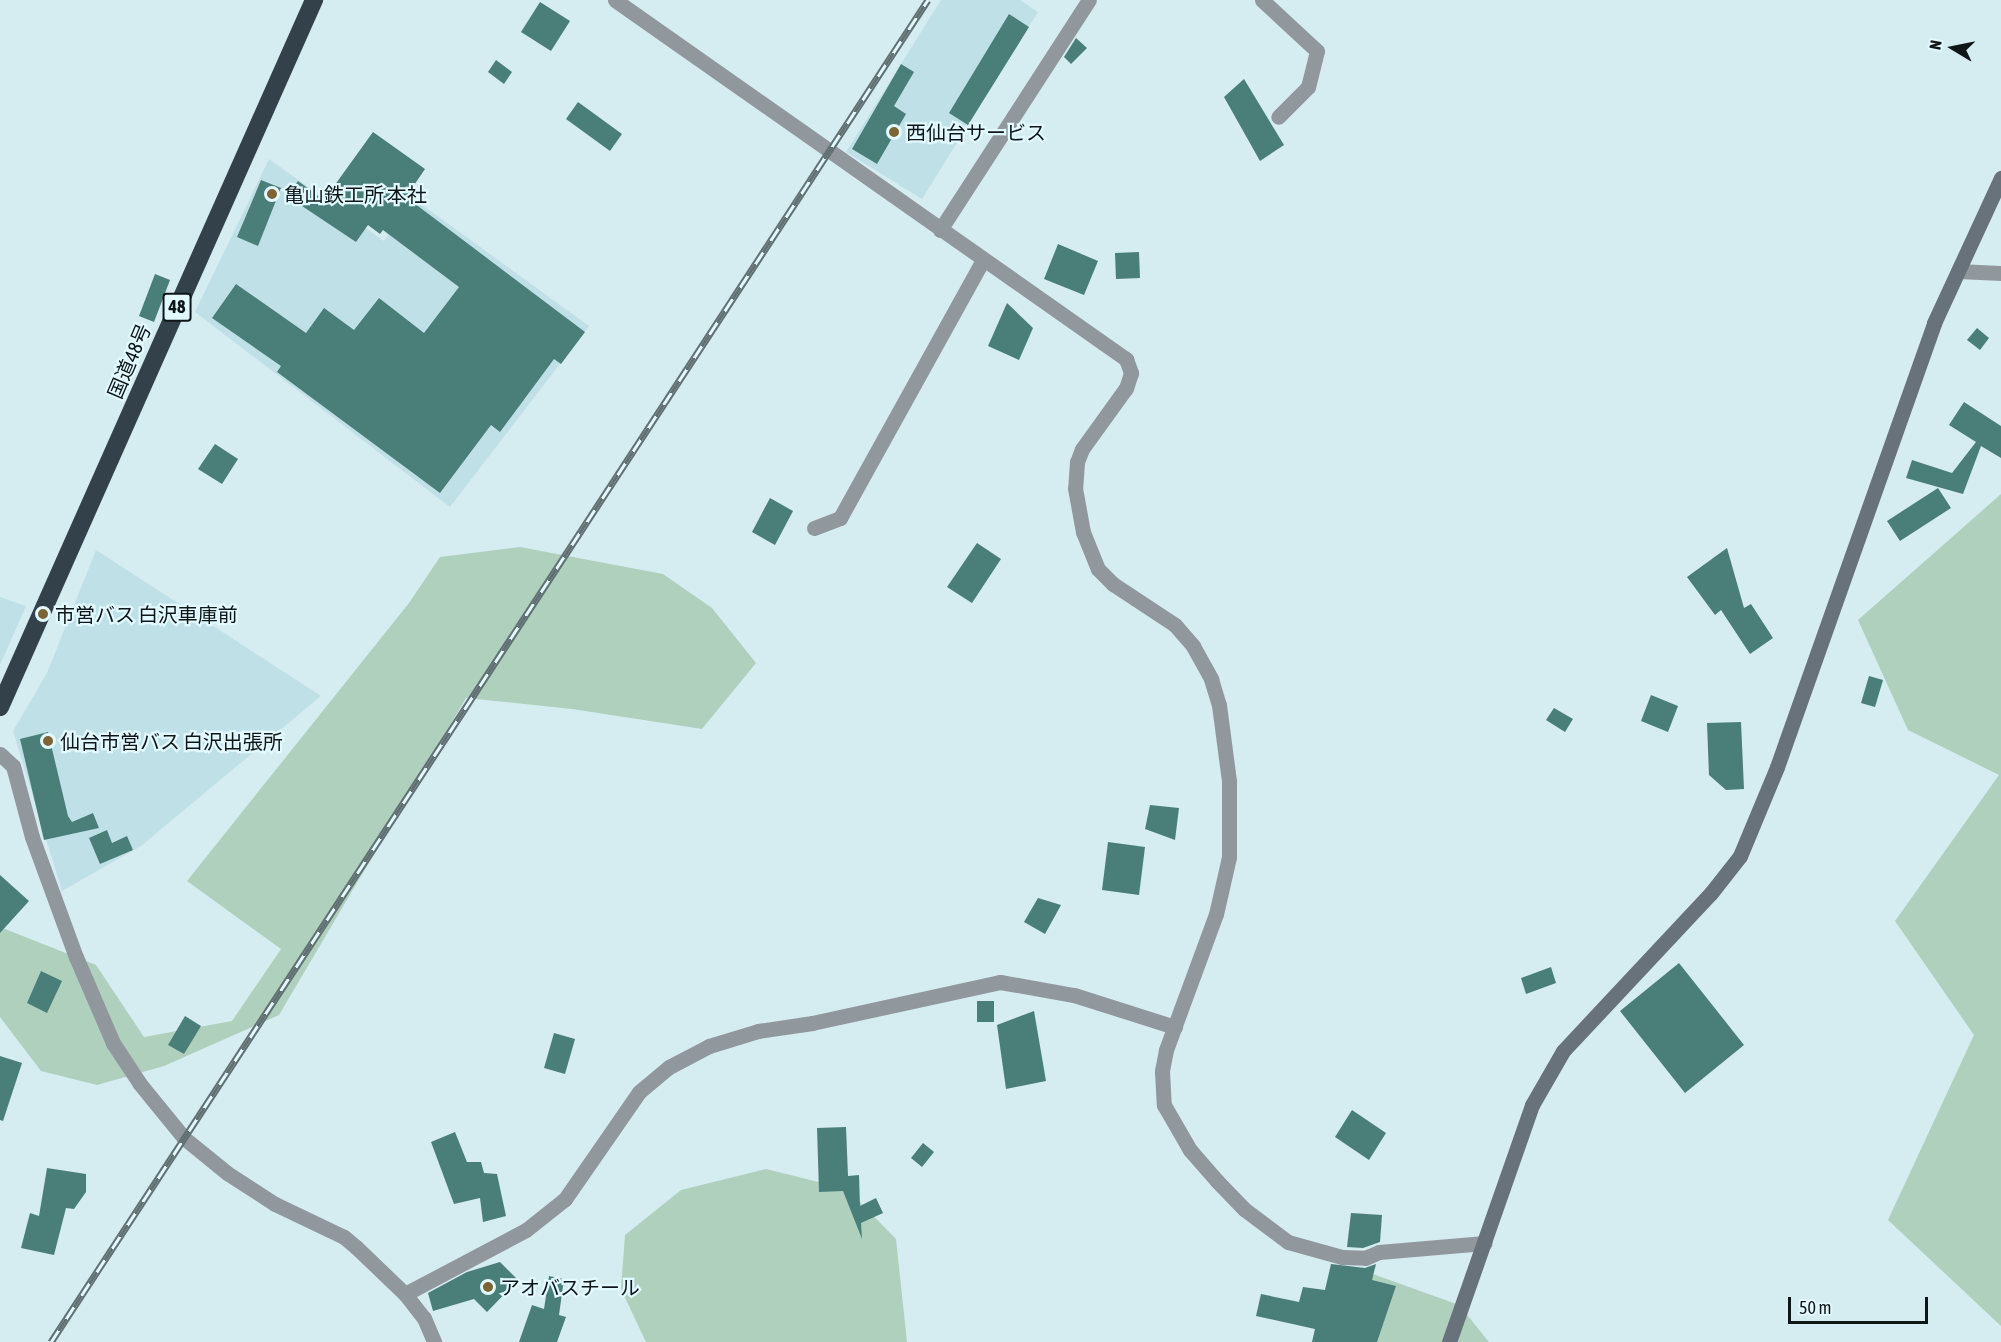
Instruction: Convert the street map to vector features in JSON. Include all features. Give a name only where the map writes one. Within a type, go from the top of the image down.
[{"type":"highway","name":"国道48号","points":[[0,707],[314,0]]},
{"type":"street","points":[[615,0],[939,230],[1122,354],[1131,367],[1124,393],[1079,455],[1075,488],[1083,532],[1098,569],[1113,584],[1175,625],[1192,645],[1211,679],[1219,705],[1229,781],[1229,856],[1216,914],[1175,1027],[1162,1071],[1162,1092],[1170,1118],[1217,1181],[1272,1232],[1303,1248],[1365,1258],[1379,1252],[1485,1244]]},
{"type":"street","points":[[939,230],[1089,0]]},
{"type":"street","points":[[1262,0],[1317,51],[1308,87],[1278,117]]},
{"type":"street","points":[[1449,1342],[1532,1106],[1563,1051],[1677,925],[1712,893],[1740,856],[1764,803],[1934,323],[2001,178]]},
{"type":"street","points":[[814,528],[840,518],[983,260]]},
{"type":"street","points":[[1958,271],[2001,273]]},
{"type":"street","points":[[0,754],[13,766],[32,837],[76,957],[113,1043],[140,1084],[184,1138],[227,1173],[275,1204],[344,1237],[405,1294],[424,1318],[434,1342]]},
{"type":"street","points":[[405,1294],[526,1230],[565,1199],[639,1092],[669,1067],[709,1046],[758,1032],[813,1023],[1000,982],[1074,995],[1175,1027]]},
{"type":"shaded area","points":[[941,0],[1020,0],[1038,12],[922,199],[846,152]]},
{"type":"shaded area","points":[[269,159],[384,241],[414,199],[589,326],[450,507],[195,312]]},
{"type":"shaded area","points":[[96,550],[321,696],[141,846],[62,891],[13,731],[47,673]]},
{"type":"shaded area","points":[[0,597],[26,606],[0,665]]},
{"type":"green space","points":[[2001,494],[2001,1326],[1888,1220],[1974,1035],[1895,921],[1999,775],[1908,730],[1858,620]]},
{"type":"green space","points":[[520,547],[663,574],[712,608],[756,663],[702,729],[572,709],[466,698],[279,1015],[164,1066],[97,1085],[41,1071],[0,1017],[0,927],[96,965],[144,1037],[232,1021],[281,949],[187,881],[409,603],[440,557]]},
{"type":"green space","points":[[766,1169],[847,1189],[896,1239],[907,1342],[646,1342],[621,1289],[625,1235],[681,1190]]},
{"type":"green space","points":[[1373,1274],[1459,1305],[1489,1342],[1346,1342]]},
{"type":"building","points":[[540,2],[570,21],[551,51],[521,32]]},
{"type":"building","points":[[1009,14],[1029,27],[968,125],[949,113]]},
{"type":"building","points":[[1076,38],[1087,48],[1071,64],[1064,57]]},
{"type":"building","points":[[496,60],[512,72],[504,84],[488,72]]},
{"type":"building","points":[[901,64],[914,72],[894,106],[906,114],[877,164],[852,149]]},
{"type":"building","points":[[1244,79],[1284,145],[1260,161],[1224,97]]},
{"type":"building","points":[[578,102],[622,134],[610,151],[566,119]]},
{"type":"building","points":[[373,132],[425,169],[406,197],[585,332],[561,364],[554,359],[500,432],[491,425],[440,493],[277,372],[281,366],[212,318],[236,284],[306,333],[324,308],[354,330],[379,298],[424,333],[459,287],[383,230],[380,234],[368,225],[356,242],[287,196],[298,181],[324,200]]},
{"type":"building","points":[[261,180],[281,188],[258,246],[237,237]]},
{"type":"building","points":[[1058,244],[1098,261],[1084,295],[1044,279]]},
{"type":"building","points":[[1139,252],[1140,278],[1116,279],[1115,253]]},
{"type":"building","points":[[155,274],[170,280],[154,322],[139,316]]},
{"type":"building","points":[[1007,303],[1033,328],[1019,360],[988,346]]},
{"type":"building","points":[[1977,328],[1989,338],[1980,350],[1967,340]]},
{"type":"building","points":[[1964,402],[2001,426],[2001,458],[1981,446],[1963,494],[1906,478],[1912,460],[1952,473],[1976,442],[1949,425]]},
{"type":"building","points":[[215,444],[238,459],[222,484],[198,469]]},
{"type":"building","points":[[1938,488],[1951,508],[1900,541],[1887,521]]},
{"type":"building","points":[[770,498],[793,511],[775,545],[752,532]]},
{"type":"building","points":[[977,543],[1001,559],[972,603],[947,587]]},
{"type":"building","points":[[1727,548],[1744,608],[1751,604],[1773,638],[1750,654],[1721,610],[1715,615],[1687,577]]},
{"type":"building","points":[[1869,676],[1883,680],[1875,707],[1861,703]]},
{"type":"building","points":[[1651,695],[1678,706],[1668,732],[1641,721]]},
{"type":"building","points":[[1554,708],[1573,719],[1565,732],[1546,720]]},
{"type":"building","points":[[1741,722],[1744,789],[1726,790],[1709,775],[1707,723]]},
{"type":"building","points":[[48,732],[68,816],[72,822],[93,813],[99,828],[44,840],[20,739]]},
{"type":"building","points":[[1150,805],[1179,808],[1175,840],[1145,829]]},
{"type":"building","points":[[107,830],[112,843],[127,836],[133,850],[100,864],[89,838]]},
{"type":"building","points":[[1108,842],[1145,847],[1139,895],[1102,890]]},
{"type":"building","points":[[0,875],[29,901],[0,933]]},
{"type":"building","points":[[1038,898],[1061,905],[1045,934],[1024,922]]},
{"type":"building","points":[[1679,963],[1744,1045],[1685,1093],[1620,1011]]},
{"type":"building","points":[[1551,967],[1556,983],[1526,994],[1521,978]]},
{"type":"building","points":[[41,971],[62,981],[47,1013],[27,1003]]},
{"type":"building","points":[[977,1001],[994,1001],[994,1022],[977,1022]]},
{"type":"building","points":[[1034,1011],[1046,1081],[1006,1089],[997,1025]]},
{"type":"building","points":[[185,1016],[201,1026],[184,1054],[168,1045]]},
{"type":"building","points":[[554,1033],[575,1039],[565,1074],[544,1068]]},
{"type":"building","points":[[0,1056],[22,1063],[3,1121],[0,1120]]},
{"type":"building","points":[[1352,1110],[1386,1133],[1369,1160],[1335,1137]]},
{"type":"building","points":[[846,1127],[848,1176],[859,1175],[860,1206],[876,1198],[883,1213],[861,1223],[862,1239],[843,1191],[819,1192],[817,1128]]},
{"type":"building","points":[[455,1132],[467,1162],[481,1162],[484,1173],[497,1174],[506,1216],[483,1222],[480,1198],[454,1204],[431,1142]]},
{"type":"building","points":[[923,1143],[934,1152],[922,1167],[911,1158]]},
{"type":"building","points":[[47,1168],[86,1174],[86,1192],[74,1209],[66,1208],[54,1255],[21,1248],[30,1213],[39,1216]]},
{"type":"building","points":[[1351,1213],[1382,1215],[1380,1242],[1363,1248],[1347,1247]]},
{"type":"building","points":[[500,1262],[518,1280],[487,1312],[474,1299],[433,1311],[428,1293],[467,1272]]},
{"type":"building","points":[[1331,1264],[1365,1268],[1376,1264],[1372,1280],[1396,1286],[1377,1342],[1312,1342],[1315,1329],[1256,1316],[1261,1294],[1299,1302],[1303,1287],[1325,1290]]},
{"type":"building","points":[[549,1276],[564,1279],[559,1315],[566,1317],[557,1342],[519,1342],[532,1305],[544,1309]]},
{"type":"railway","points":[[51,1342],[928,0]]},
{"type":"place","name":"西仙台サービス","points":[[894,132]]},
{"type":"place","name":"亀山鉄工所 本社","points":[[272,194]]},
{"type":"place","name":"市営バス 白沢車庫前","points":[[43,614]]},
{"type":"place","name":"仙台市営バス 白沢出張所","points":[[48,741]]},
{"type":"place","name":"アオバスチール","points":[[488,1287]]}]
